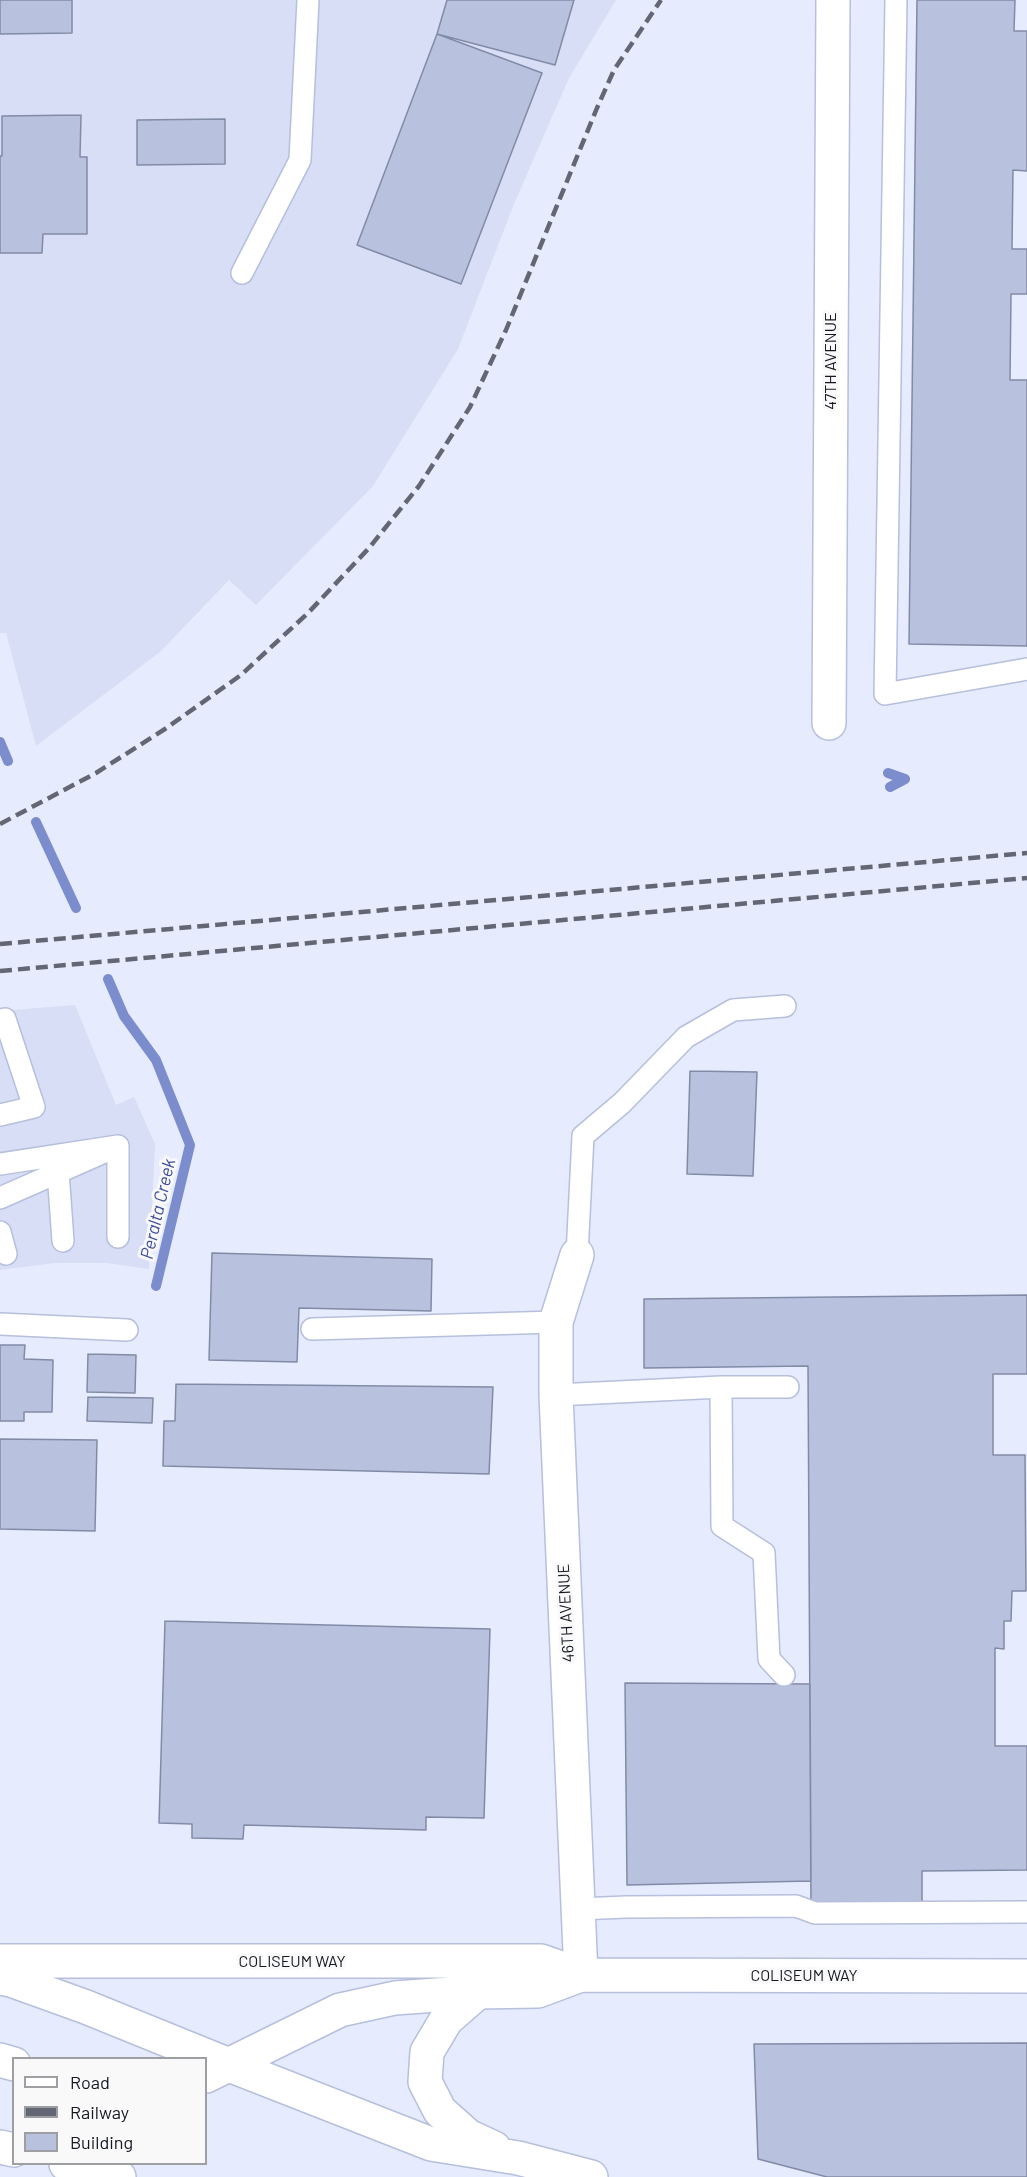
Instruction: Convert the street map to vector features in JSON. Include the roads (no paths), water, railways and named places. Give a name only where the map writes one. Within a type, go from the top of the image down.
[{"type":"main road","name":"47TH AVENUE","points":[[829,723],[833,0]]},
{"type":"main road","name":"46TH AVENUE","points":[[577,1255],[556,1322],[556,1395],[581,1975]]},
{"type":"main road","name":"COLISEUM WAY","points":[[0,1961],[541,1961],[581,1975],[1027,1976]]},
{"type":"main road","name":"COLISEUM WAY","points":[[218,2071],[340,2010],[395,1998],[478,1992],[538,1991],[581,1975]]},
{"type":"main road","points":[[0,1978],[86,2007],[189,2057]]},
{"type":"main road","points":[[478,1992],[446,2020],[427,2052],[425,2082],[440,2111],[468,2136],[518,2158]]},
{"type":"main road","points":[[218,2071],[430,2145],[518,2158],[591,2177]]},
{"type":"main road","points":[[74,2165],[119,2177]]},
{"type":"lane","points":[[242,273],[300,160],[308,0]]},
{"type":"lane","points":[[896,0],[885,694],[1027,669]]},
{"type":"lane","points":[[577,1255],[583,1136],[622,1103],[686,1037],[733,1010],[785,1006]]},
{"type":"lane","points":[[0,1115],[34,1107],[5,1019]]},
{"type":"lane","points":[[0,1164],[118,1146]]},
{"type":"lane","points":[[0,1198],[118,1146]]},
{"type":"lane","points":[[118,1146],[118,1237]]},
{"type":"lane","points":[[58,1172],[63,1241]]},
{"type":"lane","points":[[0,1232],[6,1254]]},
{"type":"lane","points":[[312,1329],[556,1322]]},
{"type":"lane","points":[[0,1324],[127,1330]]},
{"type":"lane","points":[[556,1395],[721,1386],[788,1387]]},
{"type":"lane","points":[[721,1386],[722,1526],[764,1553],[770,1659],[784,1675]]},
{"type":"lane","points":[[579,1909],[796,1906],[815,1913],[1027,1912]]},
{"type":"waterway","name":"Peralta Creek","points":[[0,742],[8,761]]},
{"type":"waterway","points":[[888,773],[905,779]]},
{"type":"waterway","name":"Peralta Creek","points":[[890,787],[905,779]]},
{"type":"waterway","name":"Peralta Creek","points":[[36,822],[76,908]]},
{"type":"waterway","name":"Peralta Creek","points":[[108,979],[124,1016],[156,1060],[190,1145],[156,1286]]},
{"type":"railway","points":[[0,824],[96,773],[165,729],[241,675],[308,613],[369,548],[419,486],[470,407],[506,330],[614,70],[661,0]]},
{"type":"railway","points":[[0,944],[1027,853]]},
{"type":"railway","points":[[0,971],[1027,878]]}]
